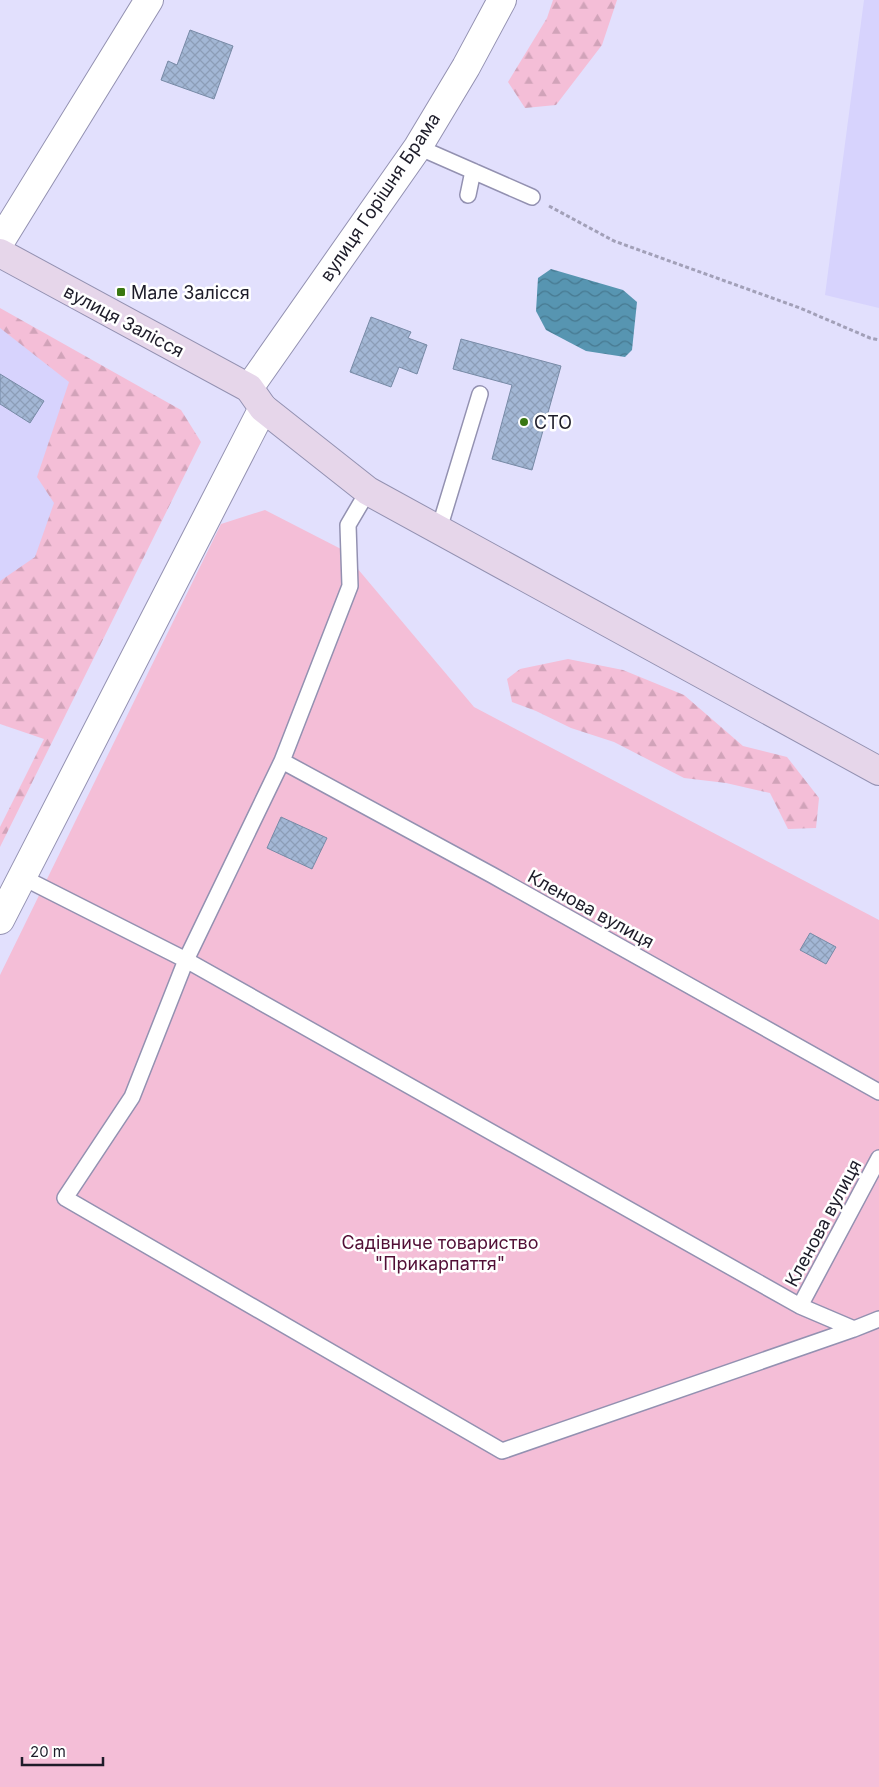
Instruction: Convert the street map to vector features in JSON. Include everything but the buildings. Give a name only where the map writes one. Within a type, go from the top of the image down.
[{"type":"main road","name":"вулиця Залісся","points":[[0,253],[256,398],[368,491],[879,771]]},
{"type":"street","points":[[0,242],[149,0]]},
{"type":"street","name":"вулиця Горішня Брама","points":[[0,920],[256,398],[418,147],[466,68],[502,0]]},
{"type":"lane","points":[[418,147],[532,197]]},
{"type":"lane","points":[[468,195],[473,171]]},
{"type":"lane","points":[[439,529],[480,394]]},
{"type":"lane","points":[[368,491],[348,525],[350,586],[282,761],[186,960],[132,1097],[65,1198],[502,1451],[879,1319]]},
{"type":"lane","name":"Кленова вулиця","points":[[282,761],[492,875],[879,1092]]},
{"type":"lane","points":[[22,877],[186,960],[800,1306],[854,1329]]},
{"type":"lane","name":"Кленова вулиця","points":[[800,1306],[879,1158]]},
{"type":"path","points":[[532,197],[614,241],[800,308],[870,338],[879,340]]},
{"type":"shaded area","points":[[864,0],[879,0],[879,308],[825,295]]},
{"type":"shaded area","points":[[0,326],[195,438],[0,716]]},
{"type":"green space","points":[[553,0],[617,0],[602,45],[556,105],[525,108],[508,82],[547,18]]},
{"type":"green space","points":[[0,308],[181,410],[201,442],[0,847],[0,827],[44,739],[0,724],[0,581],[35,557],[54,503],[37,477],[69,382],[0,328]]},
{"type":"green space","name":"Садівниче товариство \"Прикарпаття\"","points":[[265,510],[341,549],[474,707],[879,920],[879,1787],[0,1787],[0,975],[221,524]]},
{"type":"green space","points":[[568,659],[623,670],[684,695],[743,746],[787,757],[819,798],[816,828],[788,829],[770,793],[726,783],[684,778],[614,742],[571,728],[512,702],[507,679],[520,669]]},
{"type":"water","points":[[551,269],[623,290],[637,302],[632,350],[625,357],[586,351],[546,330],[536,311],[538,278]]},
{"type":"place","name":"Мале Залісся","points":[[121,292]]},
{"type":"place","name":"СТО","points":[[524,422]]}]
